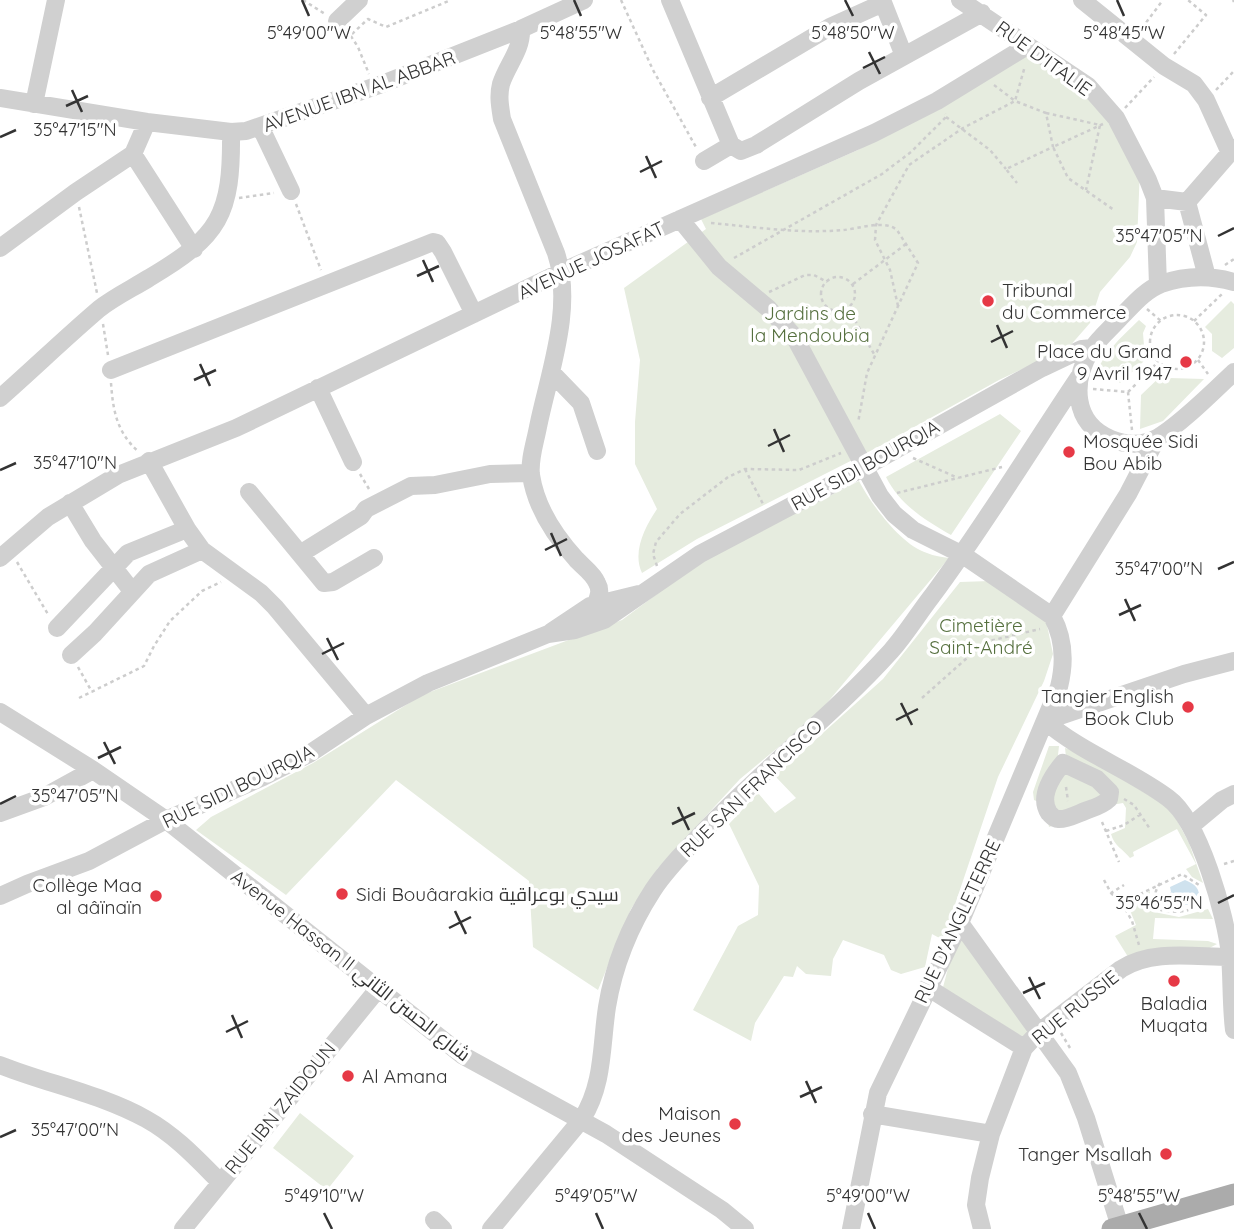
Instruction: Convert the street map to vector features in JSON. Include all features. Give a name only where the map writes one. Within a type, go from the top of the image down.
[{"type":"main road","points":[[1116,1228],[1234,1194]]},
{"type":"main road","points":[[1152,1229],[1234,1205]]},
{"type":"street","points":[[34,104],[56,0]]},
{"type":"street","points":[[337,21],[359,0]]},
{"type":"street","name":"AVENUE IBN AL ABBAR","points":[[0,98],[147,122],[231,132],[261,128],[521,29],[584,0]]},
{"type":"street","points":[[670,0],[731,145],[741,151],[982,13]]},
{"type":"street","name":"RUE D'ITALIE","points":[[960,0],[1088,86],[1108,122],[1148,180],[1155,198],[1158,285]]},
{"type":"street","points":[[1082,0],[1164,66],[1194,84],[1206,100],[1232,150],[1187,202]]},
{"type":"street","points":[[710,98],[830,27],[883,1],[904,56]]},
{"type":"street","points":[[521,29],[519,45],[501,85],[499,101],[502,119],[556,253],[561,272],[560,316],[551,372],[534,444],[531,472],[547,522],[574,558],[596,580],[600,593],[596,603]]},
{"type":"street","name":"AVENUE JOSAFAT","points":[[0,558],[38,524],[95,487],[149,461],[236,428],[561,272],[855,142],[937,101],[1029,47]]},
{"type":"street","points":[[0,248],[133,154],[147,122]]},
{"type":"street","points":[[261,128],[291,191]]},
{"type":"street","points":[[0,398],[100,309],[176,262],[194,248],[215,224],[228,194],[231,132]]},
{"type":"street","points":[[704,161],[731,145]]},
{"type":"street","points":[[133,154],[194,248]]},
{"type":"street","points":[[1155,198],[1187,202]]},
{"type":"street","points":[[1187,202],[1207,277]]},
{"type":"street","points":[[681,220],[719,267],[763,304],[794,336],[880,496],[894,514],[913,530],[962,555],[1054,621],[1157,439],[1234,372]]},
{"type":"street","points":[[111,370],[435,242],[446,256],[474,314]]},
{"type":"street","points":[[1093,348],[1137,300],[1158,285],[1174,280],[1207,277],[1229,287]]},
{"type":"street","name":"RUE SAN FRANCISCO","points":[[491,1229],[582,1119],[592,1103],[597,1087],[606,1011],[616,962],[636,916],[655,887],[681,854],[747,786],[824,718],[892,649],[962,555],[1078,382],[1093,348]]},
{"type":"street","name":"RUE SIDI BOURQIA","points":[[0,896],[89,861],[166,820],[309,754],[366,716],[428,683],[548,634],[575,630],[604,620],[700,554],[865,467],[1042,368],[1082,349],[1093,348]]},
{"type":"street","points":[[551,372],[582,402],[597,451]]},
{"type":"street","points":[[1078,382],[1081,411],[1095,429],[1119,442],[1133,444],[1157,439]]},
{"type":"street","points":[[318,388],[353,462]]},
{"type":"street","points":[[149,461],[187,529],[202,550],[261,593],[291,624],[366,716]]},
{"type":"street","points":[[300,554],[361,516],[366,509],[411,486],[435,485],[490,474],[531,472]]},
{"type":"street","points":[[248,492],[326,584],[374,558]]},
{"type":"street","points":[[70,503],[93,541],[132,591]]},
{"type":"street","points":[[57,628],[128,553],[187,529]]},
{"type":"street","points":[[71,655],[152,571],[202,550]]},
{"type":"street","name":"RUE SIDI BOURQIA","points":[[548,634],[570,617],[596,603],[642,593]]},
{"type":"street","name":"RUE D'ANGLETERRE","points":[[851,1229],[878,1093],[960,923],[1059,687],[1063,664],[1054,621]]},
{"type":"street","points":[[1045,721],[1171,678],[1234,660]]},
{"type":"street","name":"Avenue Hassan II شارع الحسن الثاني","points":[[0,712],[93,770],[166,820],[462,1055],[582,1119],[722,1210],[745,1229]]},
{"type":"street","points":[[1045,721],[1068,740],[1166,796],[1192,825],[1228,913],[1234,1030]]},
{"type":"street","points":[[1063,763],[1097,779],[1111,796],[1101,805],[1055,819],[1045,803],[1048,786],[1063,763]]},
{"type":"street","points":[[0,813],[44,797],[93,770]]},
{"type":"street","points":[[1192,825],[1222,800],[1234,794]]},
{"type":"street","points":[[960,923],[1046,1027],[1074,1086],[1116,1228]]},
{"type":"street","name":"RUE RUSSIE","points":[[982,1229],[976,1205],[980,1178],[991,1134],[1024,1048],[1046,1027],[1121,969],[1143,959],[1230,957]]},
{"type":"street","points":[[927,987],[1024,1048]]},
{"type":"street","name":"RUE IBN ZAIDOUN","points":[[183,1229],[378,989]]},
{"type":"street","points":[[0,1065],[106,1101],[146,1119],[188,1149],[220,1182]]},
{"type":"street","points":[[872,1114],[991,1134]]},
{"type":"path","points":[[303,0],[337,21],[351,35],[362,54],[373,87]]},
{"type":"path","points":[[351,35],[368,19],[386,27],[451,0]]},
{"type":"path","points":[[621,0],[653,70],[704,161]]},
{"type":"path","points":[[1132,41],[1163,0]]},
{"type":"path","points":[[1188,0],[1206,15]]},
{"type":"path","points":[[898,306],[890,270],[874,240],[876,225],[909,165],[963,128],[1015,101],[1029,47]]},
{"type":"path","points":[[1206,100],[1234,71]]},
{"type":"path","points":[[980,75],[1015,101],[1046,113],[1108,122]]},
{"type":"path","points":[[937,101],[946,117],[990,150],[1017,183]]},
{"type":"path","points":[[1046,113],[1053,148],[1068,178],[1114,211]]},
{"type":"path","points":[[719,267],[882,174],[911,152],[946,117]]},
{"type":"path","points":[[1006,169],[1108,122]]},
{"type":"path","points":[[1086,190],[1108,122]]},
{"type":"path","points":[[228,194],[237,198],[291,191],[327,286]]},
{"type":"path","points":[[76,192],[111,370],[117,424],[128,443],[149,461]]},
{"type":"path","points":[[662,579],[653,554],[656,542],[680,514],[721,481],[745,469],[799,470],[854,446],[867,373],[918,264],[892,226],[784,231],[681,220]]},
{"type":"path","points":[[852,284],[906,244]]},
{"type":"path","points":[[763,304],[769,291],[805,275],[814,275],[827,282]]},
{"type":"path","points":[[842,278],[852,284],[855,294],[848,308],[837,311],[827,307],[822,298],[827,282],[842,278]]},
{"type":"path","points":[[1194,321],[1229,287]]},
{"type":"path","points":[[848,308],[875,356]]},
{"type":"path","points":[[1168,317],[1186,317],[1194,321],[1200,327],[1204,344],[1198,360],[1191,366],[1174,369],[1158,361],[1150,345],[1154,328],[1168,317]]},
{"type":"path","points":[[1198,360],[1218,387]]},
{"type":"path","points":[[1133,444],[1128,392],[1158,361]]},
{"type":"path","points":[[1078,382],[1128,392]]},
{"type":"path","points":[[894,450],[960,479]]},
{"type":"path","points":[[353,462],[377,503]]},
{"type":"path","points":[[880,496],[1022,462]]},
{"type":"path","points":[[745,469],[770,517]]},
{"type":"path","points":[[79,698],[144,666],[153,646],[170,621],[202,591],[236,574]]},
{"type":"path","points":[[922,698],[985,642],[1054,621]]},
{"type":"path","points":[[1063,763],[1072,816]]},
{"type":"path","points":[[1111,796],[1127,800],[1141,814],[1150,829]]},
{"type":"path","points":[[1106,831],[1124,825],[1141,814]]},
{"type":"path","points":[[1102,822],[1119,863]]},
{"type":"path","points":[[1121,903],[1182,874],[1201,888]]},
{"type":"path","points":[[1104,880],[1132,921],[1143,959]]},
{"type":"path","points":[[1160,883],[1154,897],[1161,910],[1189,911],[1201,904],[1203,897]]},
{"type":"path","points":[[1111,893],[1124,885]]},
{"type":"path","points":[[1046,1027],[1074,1054]]},
{"type":"green space","name":"Jardins de la Mendoubia","points":[[1029,53],[1083,90],[1112,124],[1140,169],[1137,242],[1130,257],[1100,292],[1090,323],[1069,347],[999,380],[880,446],[697,539],[642,573],[639,548],[644,532],[657,509],[635,464],[640,360],[624,288],[706,229],[701,219],[858,150]]},
{"type":"green space","points":[[1231,301],[1234,304],[1234,348],[1222,358],[1212,351],[1212,334],[1205,327]]},
{"type":"green space","points":[[1139,320],[1146,326],[1143,333],[1143,362],[1120,383],[1113,377],[1094,377],[1108,353]]},
{"type":"green space","points":[[1163,374],[1169,378],[1204,379],[1163,421],[1140,429],[1141,395]]},
{"type":"green space","points":[[1000,414],[1021,431],[951,535],[898,496],[886,477]]},
{"type":"green space","points":[[859,481],[879,512],[907,542],[927,553],[949,558],[816,716],[740,779],[658,868],[631,909],[598,990],[533,947],[529,881],[396,780],[286,895],[196,830],[211,817],[313,763],[422,695],[622,620],[704,559]]},
{"type":"green space","name":"Cimetière Saint-André","points":[[990,581],[1044,618],[1053,654],[1044,681],[998,777],[943,940],[932,934],[925,967],[901,974],[891,970],[884,955],[843,940],[833,959],[831,976],[806,974],[797,966],[793,977],[784,976],[755,1023],[751,1041],[693,1010],[738,926],[758,915],[759,886],[729,824],[758,793],[775,813],[796,798],[775,776],[883,679],[960,582]]},
{"type":"green space","points":[[1049,746],[1059,746],[1061,767],[1067,766],[1065,748],[1079,752],[1171,809],[1189,843],[1203,883],[1192,877],[1186,869],[1196,864],[1177,829],[1133,852],[1134,856],[1130,858],[1114,842],[1111,834],[1125,828],[1126,808],[1123,803],[1106,806],[1049,827],[1047,817],[1059,811],[1034,800],[1033,792]]},
{"type":"green space","points":[[1150,891],[1150,905],[1154,912],[1179,917],[1208,909],[1213,919],[1155,918],[1153,939],[1208,941],[1217,944],[1202,952],[1130,960],[1115,936],[1136,925],[1127,903]]},
{"type":"green space","points":[[960,923],[1029,1030],[1025,1038],[942,991]]},
{"type":"green space","points":[[300,1113],[354,1156],[327,1190],[273,1148]]},
{"type":"water","points":[[1185,880],[1196,887],[1199,900],[1191,905],[1181,905],[1175,901],[1161,907],[1160,901],[1171,892],[1170,887]]},
{"type":"place","name":"Tribunal du Commerce","points":[[988,301]]},
{"type":"place","name":"Place du Grand 9 Avril 1947","points":[[1186,362]]},
{"type":"place","name":"Mosquée Sidi Bou Abib","points":[[1069,452]]},
{"type":"place","name":"Tangier English Book Club","points":[[1188,707]]},
{"type":"place","name":"Sidi Bouâarakia سيدي بوعراقية","points":[[342,894]]},
{"type":"place","name":"Collège Maa al aâïnaïn","points":[[156,896]]},
{"type":"place","name":"Baladia Muqata","points":[[1174,981]]},
{"type":"place","name":"Al Amana","points":[[348,1076]]},
{"type":"place","name":"Maison des Jeunes","points":[[735,1124]]},
{"type":"place","name":"Tanger Msallah","points":[[1166,1154]]}]
